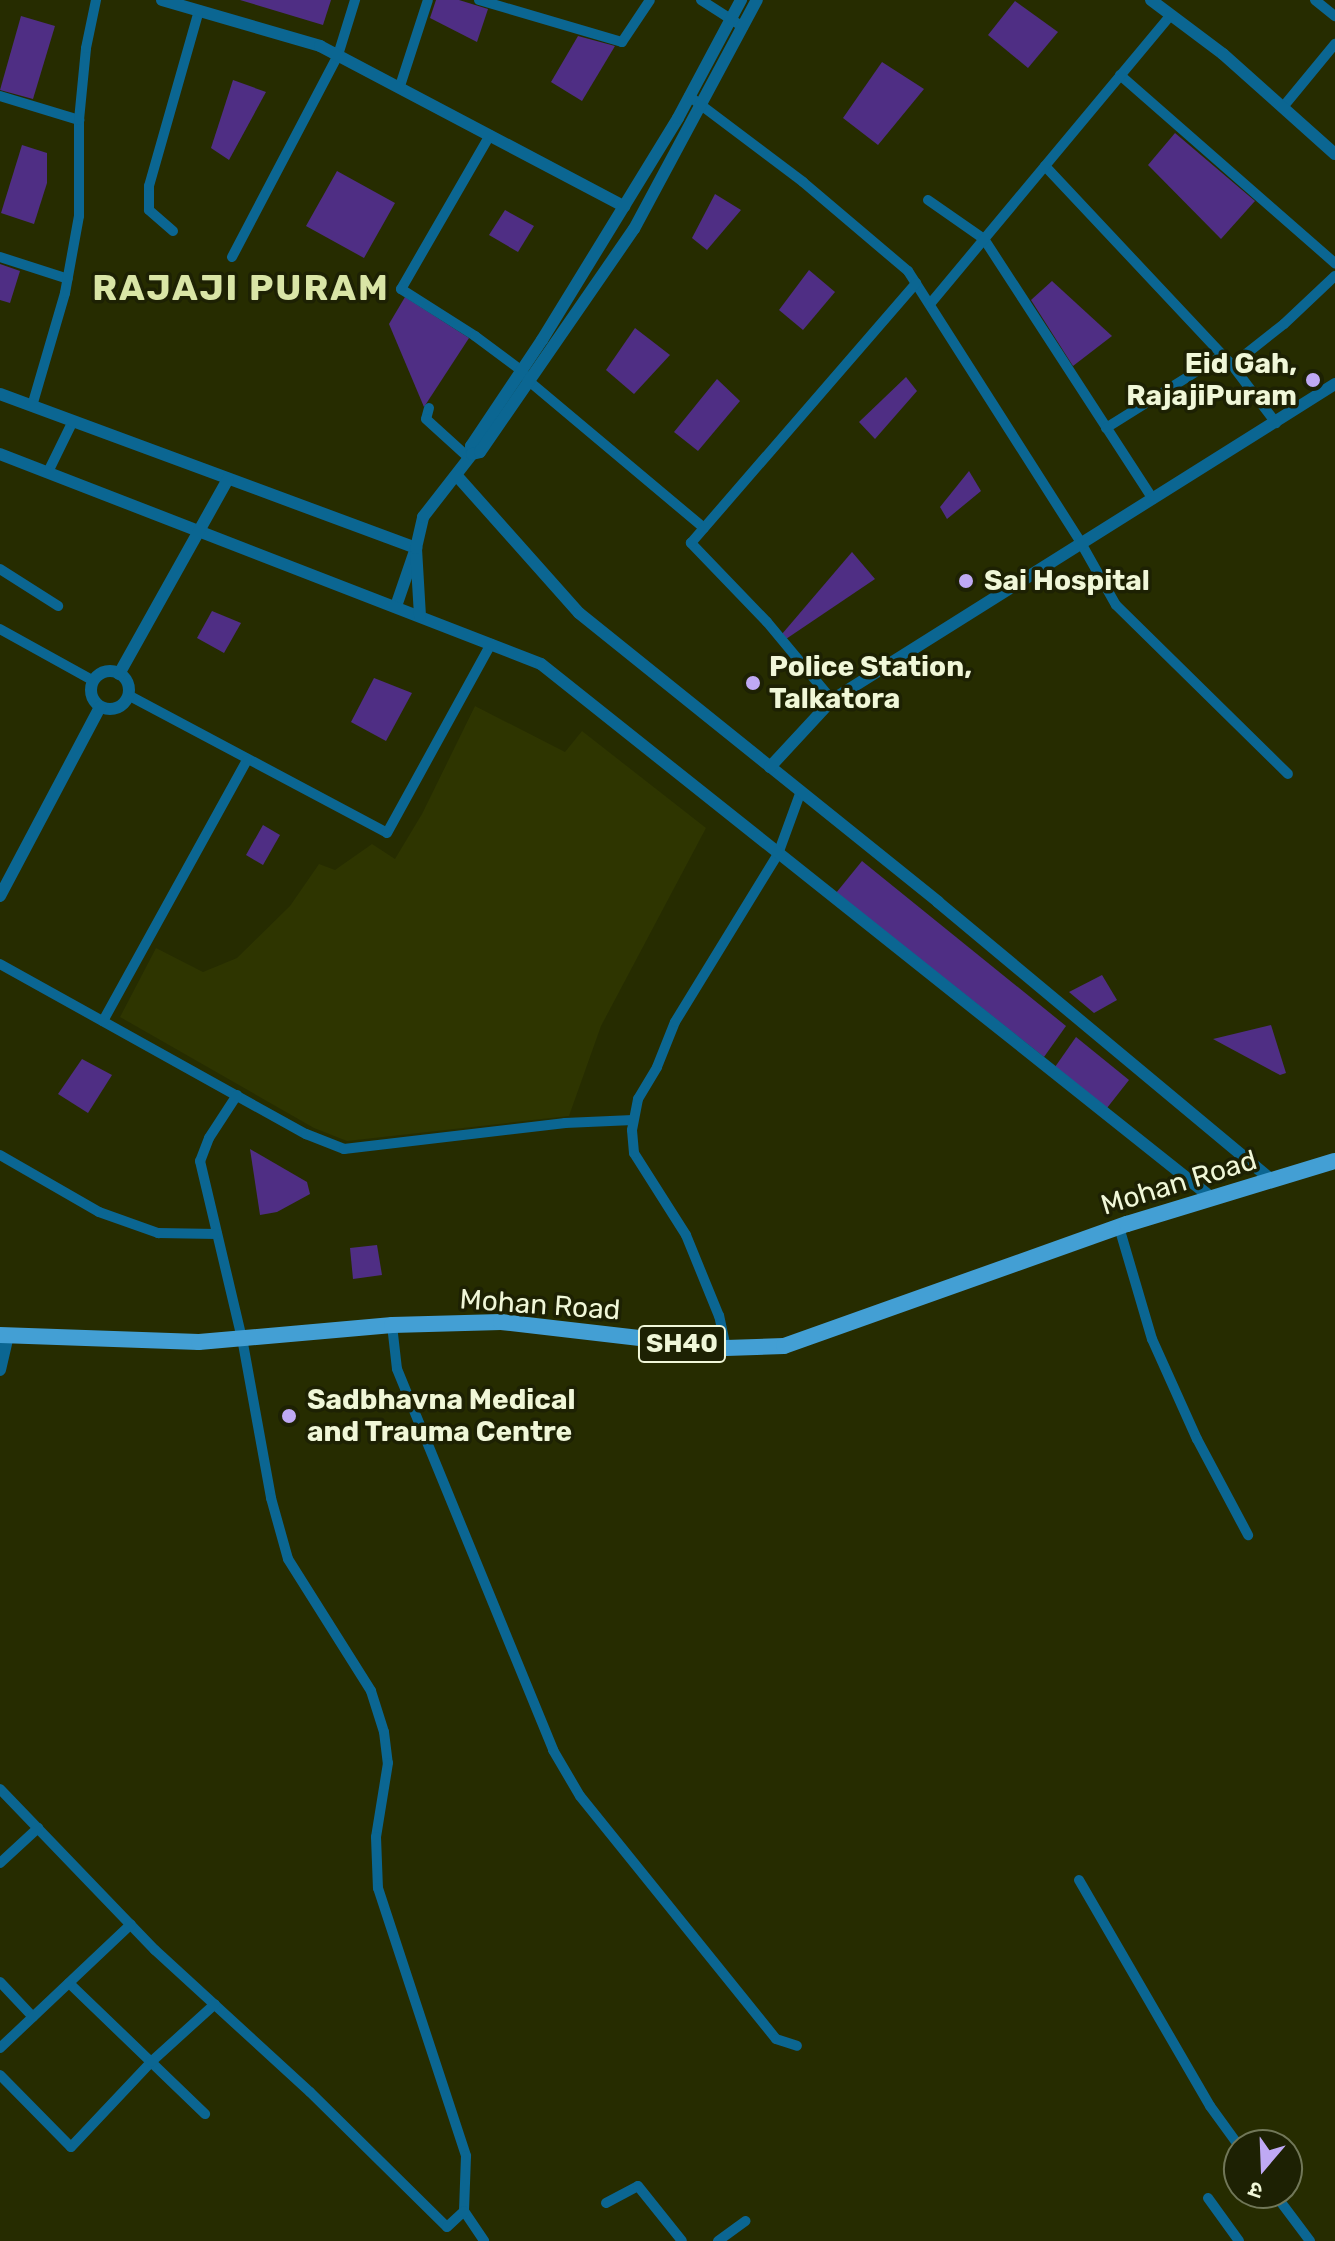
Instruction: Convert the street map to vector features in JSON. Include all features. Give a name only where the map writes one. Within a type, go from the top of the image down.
[{"type":"main road","name":"Mohan Road","points":[[4,1335],[199,1342],[392,1325],[501,1322],[726,1348],[784,1346],[1119,1227],[1335,1161]]},
{"type":"street","points":[[32,406],[68,279],[79,216],[79,120],[86,48],[96,0]]},
{"type":"street","points":[[162,0],[338,55],[624,206]]},
{"type":"street","points":[[232,257],[338,55],[355,0]]},
{"type":"street","points":[[400,86],[428,0]]},
{"type":"street","points":[[479,0],[497,2],[622,42],[650,0]]},
{"type":"street","points":[[701,0],[743,27]]},
{"type":"street","points":[[526,376],[689,96],[741,0]]},
{"type":"street","points":[[396,606],[423,517],[471,456],[471,446],[634,229],[757,0]]},
{"type":"street","points":[[1151,0],[1223,54],[1335,154]]},
{"type":"street","points":[[1315,0],[1335,16]]},
{"type":"street","points":[[173,231],[149,210],[149,186],[199,10]]},
{"type":"street","points":[[930,304],[1171,15]]},
{"type":"street","points":[[1283,107],[1335,44]]},
{"type":"street","points":[[1120,75],[1335,263]]},
{"type":"street","points":[[0,96],[79,120]]},
{"type":"street","points":[[689,96],[803,182],[908,271],[1081,543],[1116,605],[1288,774]]},
{"type":"street","points":[[490,135],[401,289],[526,376],[704,528]]},
{"type":"street","points":[[1045,166],[1232,365],[1276,423]]},
{"type":"street","points":[[928,200],[984,239],[1153,499]]},
{"type":"street","points":[[0,257],[68,279]]},
{"type":"street","points":[[1232,365],[1284,324],[1335,276]]},
{"type":"street","points":[[832,700],[767,622],[691,543],[916,283]]},
{"type":"street","points":[[1106,428],[1223,355]]},
{"type":"street","points":[[770,767],[832,700],[1335,384]]},
{"type":"street","points":[[0,394],[416,548]]},
{"type":"street","points":[[429,408],[426,419],[471,456]]},
{"type":"street","points":[[48,472],[73,421]]},
{"type":"street","points":[[0,454],[541,664],[1213,1199]]},
{"type":"street","points":[[457,476],[579,613],[801,791],[1273,1181]]},
{"type":"street","points":[[119,674],[228,479]]},
{"type":"street","points":[[416,548],[420,616]]},
{"type":"street","points":[[0,569],[58,606]]},
{"type":"street","points":[[0,629],[94,681]]},
{"type":"street","points":[[128,695],[387,833],[491,644]]},
{"type":"street","points":[[108,672],[119,674],[127,683],[128,695],[118,707],[100,707],[91,692],[94,681],[108,672]]},
{"type":"street","points":[[0,896],[100,707]]},
{"type":"street","points":[[103,1021],[247,760]]},
{"type":"street","points":[[726,1348],[719,1316],[686,1235],[634,1153],[633,1120],[638,1099],[657,1067],[675,1022],[778,854],[801,791]]},
{"type":"street","points":[[0,964],[306,1134],[344,1149],[565,1123],[633,1120]]},
{"type":"street","points":[[237,1095],[209,1138],[200,1161],[242,1338],[271,1498],[288,1559],[371,1691],[384,1732],[388,1763],[376,1837],[378,1888],[466,2156],[464,2211],[484,2241]]},
{"type":"street","points":[[0,1155],[99,1212],[158,1233],[217,1234]]},
{"type":"street","points":[[1119,1227],[1152,1339],[1197,1439],[1248,1535]]},
{"type":"street","points":[[392,1325],[397,1369],[553,1750],[580,1796],[776,2039],[797,2046]]},
{"type":"street","points":[[0,1370],[4,1335]]},
{"type":"street","points":[[0,1789],[131,1924],[310,2092],[447,2227],[464,2211]]},
{"type":"street","points":[[0,1863],[38,1828]]},
{"type":"street","points":[[1079,1880],[1210,2106],[1227,2129]]},
{"type":"street","points":[[0,2048],[131,1924]]},
{"type":"street","points":[[0,1982],[33,2017]]},
{"type":"street","points":[[69,1983],[205,2114]]},
{"type":"street","points":[[0,2075],[71,2147],[151,2062],[215,2004]]},
{"type":"street","points":[[606,2203],[638,2186],[682,2241]]},
{"type":"street","points":[[1208,2198],[1239,2241]]},
{"type":"street","points":[[1286,2209],[1310,2241]]},
{"type":"street","points":[[718,2241],[746,2221]]},
{"type":"shaded area","points":[[240,0],[331,0],[323,25]]},
{"type":"shaded area","points":[[436,0],[459,0],[488,9],[477,42],[430,18]]},
{"type":"shaded area","points":[[1015,1],[1058,32],[1028,68],[988,35]]},
{"type":"shaded area","points":[[21,16],[55,26],[33,99],[0,90]]},
{"type":"shaded area","points":[[578,36],[615,46],[582,101],[551,82]]},
{"type":"shaded area","points":[[882,62],[924,89],[878,145],[843,118]]},
{"type":"shaded area","points":[[233,80],[266,92],[229,160],[211,148]]},
{"type":"shaded area","points":[[1175,133],[1255,201],[1221,239],[1148,165]]},
{"type":"shaded area","points":[[22,145],[47,153],[47,183],[34,224],[1,213]]},
{"type":"shaded area","points":[[337,171],[395,203],[364,258],[306,226]]},
{"type":"shaded area","points":[[715,194],[741,210],[707,250],[692,238]]},
{"type":"shaded area","points":[[505,210],[534,226],[518,252],[489,235]]},
{"type":"shaded area","points":[[0,264],[20,271],[10,303],[0,300]]},
{"type":"shaded area","points":[[809,270],[835,292],[803,330],[779,310]]},
{"type":"shaded area","points":[[1052,281],[1112,336],[1073,366],[1031,300]]},
{"type":"shaded area","points":[[405,297],[469,338],[424,407],[389,324]]},
{"type":"shaded area","points":[[635,328],[670,355],[634,394],[606,370]]},
{"type":"shaded area","points":[[906,377],[917,391],[875,439],[859,422]]},
{"type":"shaded area","points":[[717,379],[740,401],[698,451],[674,432]]},
{"type":"shaded area","points":[[969,471],[981,491],[947,519],[940,507]]},
{"type":"shaded area","points":[[852,552],[875,579],[786,639],[782,634]]},
{"type":"shaded area","points":[[212,611],[241,623],[224,653],[197,638]]},
{"type":"shaded area","points":[[374,678],[412,693],[386,741],[351,722]]},
{"type":"shaded area","points":[[475,706],[565,752],[582,731],[706,828],[601,1026],[569,1116],[347,1141],[314,1128],[120,1017],[156,948],[203,972],[237,958],[290,906],[319,864],[335,870],[372,844],[395,859],[422,814]]},
{"type":"shaded area","points":[[263,825],[280,835],[263,865],[246,855]]},
{"type":"shaded area","points":[[862,861],[1066,1026],[1044,1057],[836,893]]},
{"type":"shaded area","points":[[1102,975],[1117,1000],[1094,1013],[1069,992]]},
{"type":"shaded area","points":[[1271,1025],[1286,1073],[1280,1075],[1213,1039]]},
{"type":"shaded area","points":[[1076,1037],[1129,1080],[1107,1108],[1055,1067]]},
{"type":"shaded area","points":[[82,1059],[112,1075],[88,1113],[58,1094]]},
{"type":"shaded area","points":[[250,1149],[307,1182],[310,1194],[277,1212],[260,1215]]},
{"type":"shaded area","points":[[377,1245],[382,1275],[353,1279],[350,1248]]},
{"type":"place","name":"Eid Gah, RajajiPuram","points":[[1313,380]]},
{"type":"place","name":"Sai Hospital","points":[[966,581]]},
{"type":"place","name":"Police Station, Talkatora","points":[[753,683]]},
{"type":"place","name":"Sadbhavna Medical and Trauma Centre","points":[[289,1416]]},
{"type":"district","name":"RAJAJI PURAM","points":[[241,288]]}]
